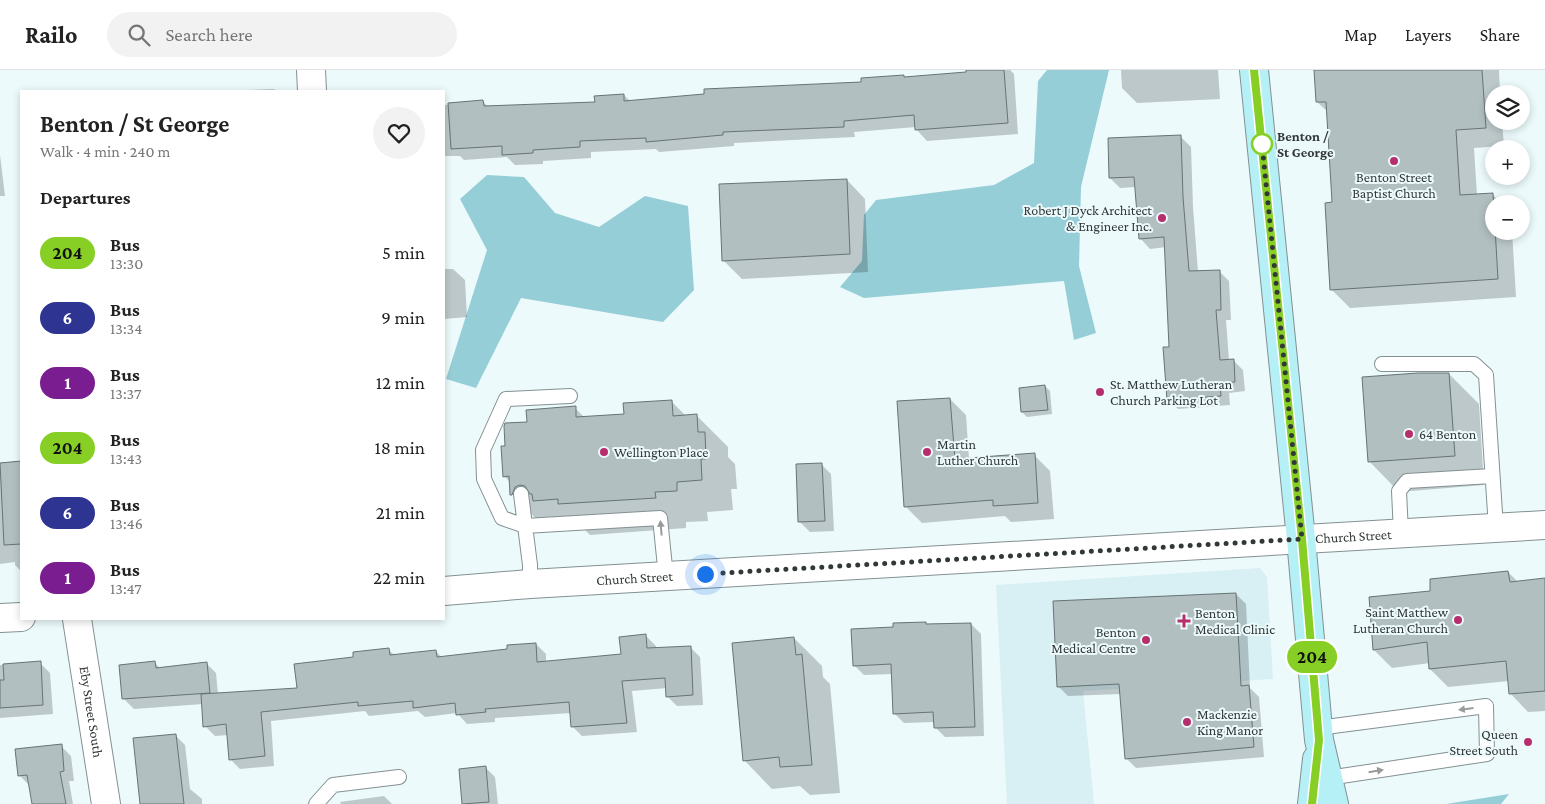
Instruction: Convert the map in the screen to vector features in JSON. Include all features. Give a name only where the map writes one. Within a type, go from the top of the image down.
[{"type":"main road","points":[[1254,70],[1302,539],[1318,734],[1334,804]]},
{"type":"main road","points":[[1312,804],[1318,734]]},
{"type":"street","points":[[311,70],[312,90]]},
{"type":"street","name":"Church Street","points":[[445,591],[530,584],[1545,525]]},
{"type":"street","points":[[0,618],[20,617]]},
{"type":"street","name":"Eby Street South","points":[[77,620],[106,804]]},
{"type":"lane","points":[[1382,364],[1474,364],[1486,375],[1496,528]]},
{"type":"lane","points":[[570,396],[506,400],[482,450],[484,479],[502,518],[525,526],[660,518],[666,577]]},
{"type":"lane","points":[[1401,533],[1399,491],[1407,481],[1492,476]]},
{"type":"lane","points":[[521,494],[530,565],[530,584]]},
{"type":"lane","points":[[1318,734],[1486,706],[1487,754],[1328,778]]},
{"type":"lane","points":[[316,804],[332,785],[399,777]]},
{"type":"shaded area","points":[[1047,70],[1109,70],[1081,187],[1079,266],[1096,333],[1074,340],[1064,281],[864,298],[840,287],[862,261],[864,215],[876,200],[994,185],[1034,163],[1038,81]]},
{"type":"shaded area","points":[[487,175],[524,177],[555,213],[599,227],[645,196],[688,206],[694,290],[663,322],[521,298],[476,388],[446,379],[487,250],[460,199]]},
{"type":"shaded area","points":[[1260,568],[1267,577],[1273,679],[1083,691],[1094,804],[1007,804],[996,585]]},
{"type":"shaded area","points":[[1509,794],[1501,804],[1446,804]]},
{"type":"building","points":[[966,70],[1004,70],[1008,123],[915,130],[914,115],[844,121],[844,127],[723,132],[723,135],[646,142],[646,138],[580,141],[580,147],[533,150],[533,153],[502,155],[502,146],[451,149],[448,103],[483,100],[484,106],[595,102],[594,96],[624,94],[624,101],[704,94],[704,89],[861,82],[861,78],[904,75],[904,77],[966,72]]},
{"type":"building","name":"Benton Street Baptist Church","points":[[1314,70],[1482,70],[1485,128],[1456,130],[1460,195],[1493,193],[1493,195],[1485,195],[1485,240],[1496,240],[1498,279],[1330,290],[1325,203],[1332,202],[1326,102],[1316,102]]},
{"type":"building","points":[[1181,135],[1183,197],[1189,271],[1220,270],[1221,310],[1216,310],[1220,360],[1234,359],[1235,382],[1220,383],[1221,396],[1167,400],[1163,347],[1169,347],[1164,237],[1139,239],[1134,177],[1109,178],[1108,138]]},
{"type":"building","points":[[847,179],[850,254],[722,261],[719,184]]},
{"type":"building","name":"64 Benton","points":[[1449,373],[1455,456],[1368,462],[1362,377]]},
{"type":"building","points":[[1045,385],[1048,410],[1021,412],[1019,388]]},
{"type":"building","points":[[950,398],[955,459],[1035,453],[1038,503],[993,506],[993,500],[904,507],[897,401]]},
{"type":"building","name":"Wellington Place","points":[[672,400],[673,416],[697,414],[698,432],[705,432],[706,459],[701,459],[702,480],[677,482],[677,491],[655,492],[656,498],[558,504],[558,499],[533,501],[532,494],[530,494],[525,486],[520,485],[515,487],[512,495],[510,495],[509,476],[503,477],[501,446],[505,446],[504,426],[505,423],[527,422],[526,410],[576,406],[576,417],[624,414],[623,403]]},
{"type":"building","points":[[20,461],[20,544],[4,545],[0,463]]},
{"type":"building","points":[[822,463],[825,521],[798,522],[796,464]]},
{"type":"building","name":"Saint Matthew Lutheran Church","points":[[1508,571],[1510,582],[1545,578],[1545,691],[1509,694],[1506,661],[1429,669],[1427,642],[1373,650],[1369,597],[1430,591],[1430,579]]},
{"type":"building","name":"Benton Medical Centre","points":[[1236,593],[1241,686],[1249,685],[1254,747],[1125,759],[1119,684],[1057,687],[1053,601]]},
{"type":"building","points":[[926,622],[926,624],[971,623],[975,727],[934,728],[933,712],[893,714],[891,664],[853,666],[851,629],[893,627],[893,623]]},
{"type":"building","points":[[646,634],[647,648],[691,646],[693,695],[666,697],[665,678],[622,681],[627,723],[571,727],[569,702],[485,709],[486,712],[456,715],[455,703],[413,708],[413,701],[358,706],[358,702],[261,712],[265,756],[229,760],[226,724],[203,727],[201,694],[297,688],[294,664],[353,657],[353,652],[389,648],[390,655],[436,650],[437,657],[507,649],[507,645],[536,643],[537,662],[621,654],[619,637]]},
{"type":"building","points":[[794,637],[796,655],[802,654],[812,765],[780,767],[779,757],[743,761],[732,643]]},
{"type":"building","points":[[41,661],[43,705],[0,708],[0,680],[4,680],[3,664]]},
{"type":"building","points":[[155,661],[156,668],[207,662],[210,693],[122,699],[119,665]]},
{"type":"building","points":[[176,734],[184,804],[140,804],[133,738]]},
{"type":"building","points":[[62,744],[64,771],[60,772],[66,804],[32,804],[27,775],[18,776],[15,749]]},
{"type":"building","points":[[486,766],[489,802],[462,804],[459,769]]},
{"type":"bus line","name":"204","points":[[1254,70],[1302,539],[1319,740],[1312,804]]},
{"type":"place","name":"Benton / St George","points":[[1262,144]]},
{"type":"place","name":"Benton Street Baptist Church","points":[[1394,161]]},
{"type":"place","name":"Robert J Dyck Architect & Engineer Inc.","points":[[1162,218]]},
{"type":"place","name":"St. Matthew Lutheran Church Parking Lot","points":[[1100,392]]},
{"type":"place","name":"64 Benton","points":[[1409,434]]},
{"type":"place","name":"Wellington Place","points":[[604,452]]},
{"type":"place","name":"Martin Luther Church","points":[[927,452]]},
{"type":"place","name":"Saint Matthew Lutheran Church","points":[[1458,620]]},
{"type":"place","name":"Benton Medical Clinic","points":[[1184,621]]},
{"type":"place","name":"Benton Medical Centre","points":[[1146,640]]},
{"type":"place","name":"Mackenzie King Manor","points":[[1187,722]]},
{"type":"place","name":"Queen Street South","points":[[1528,742]]},
{"type":"route","points":[[705,574],[1302,539],[1262,144]]}]
